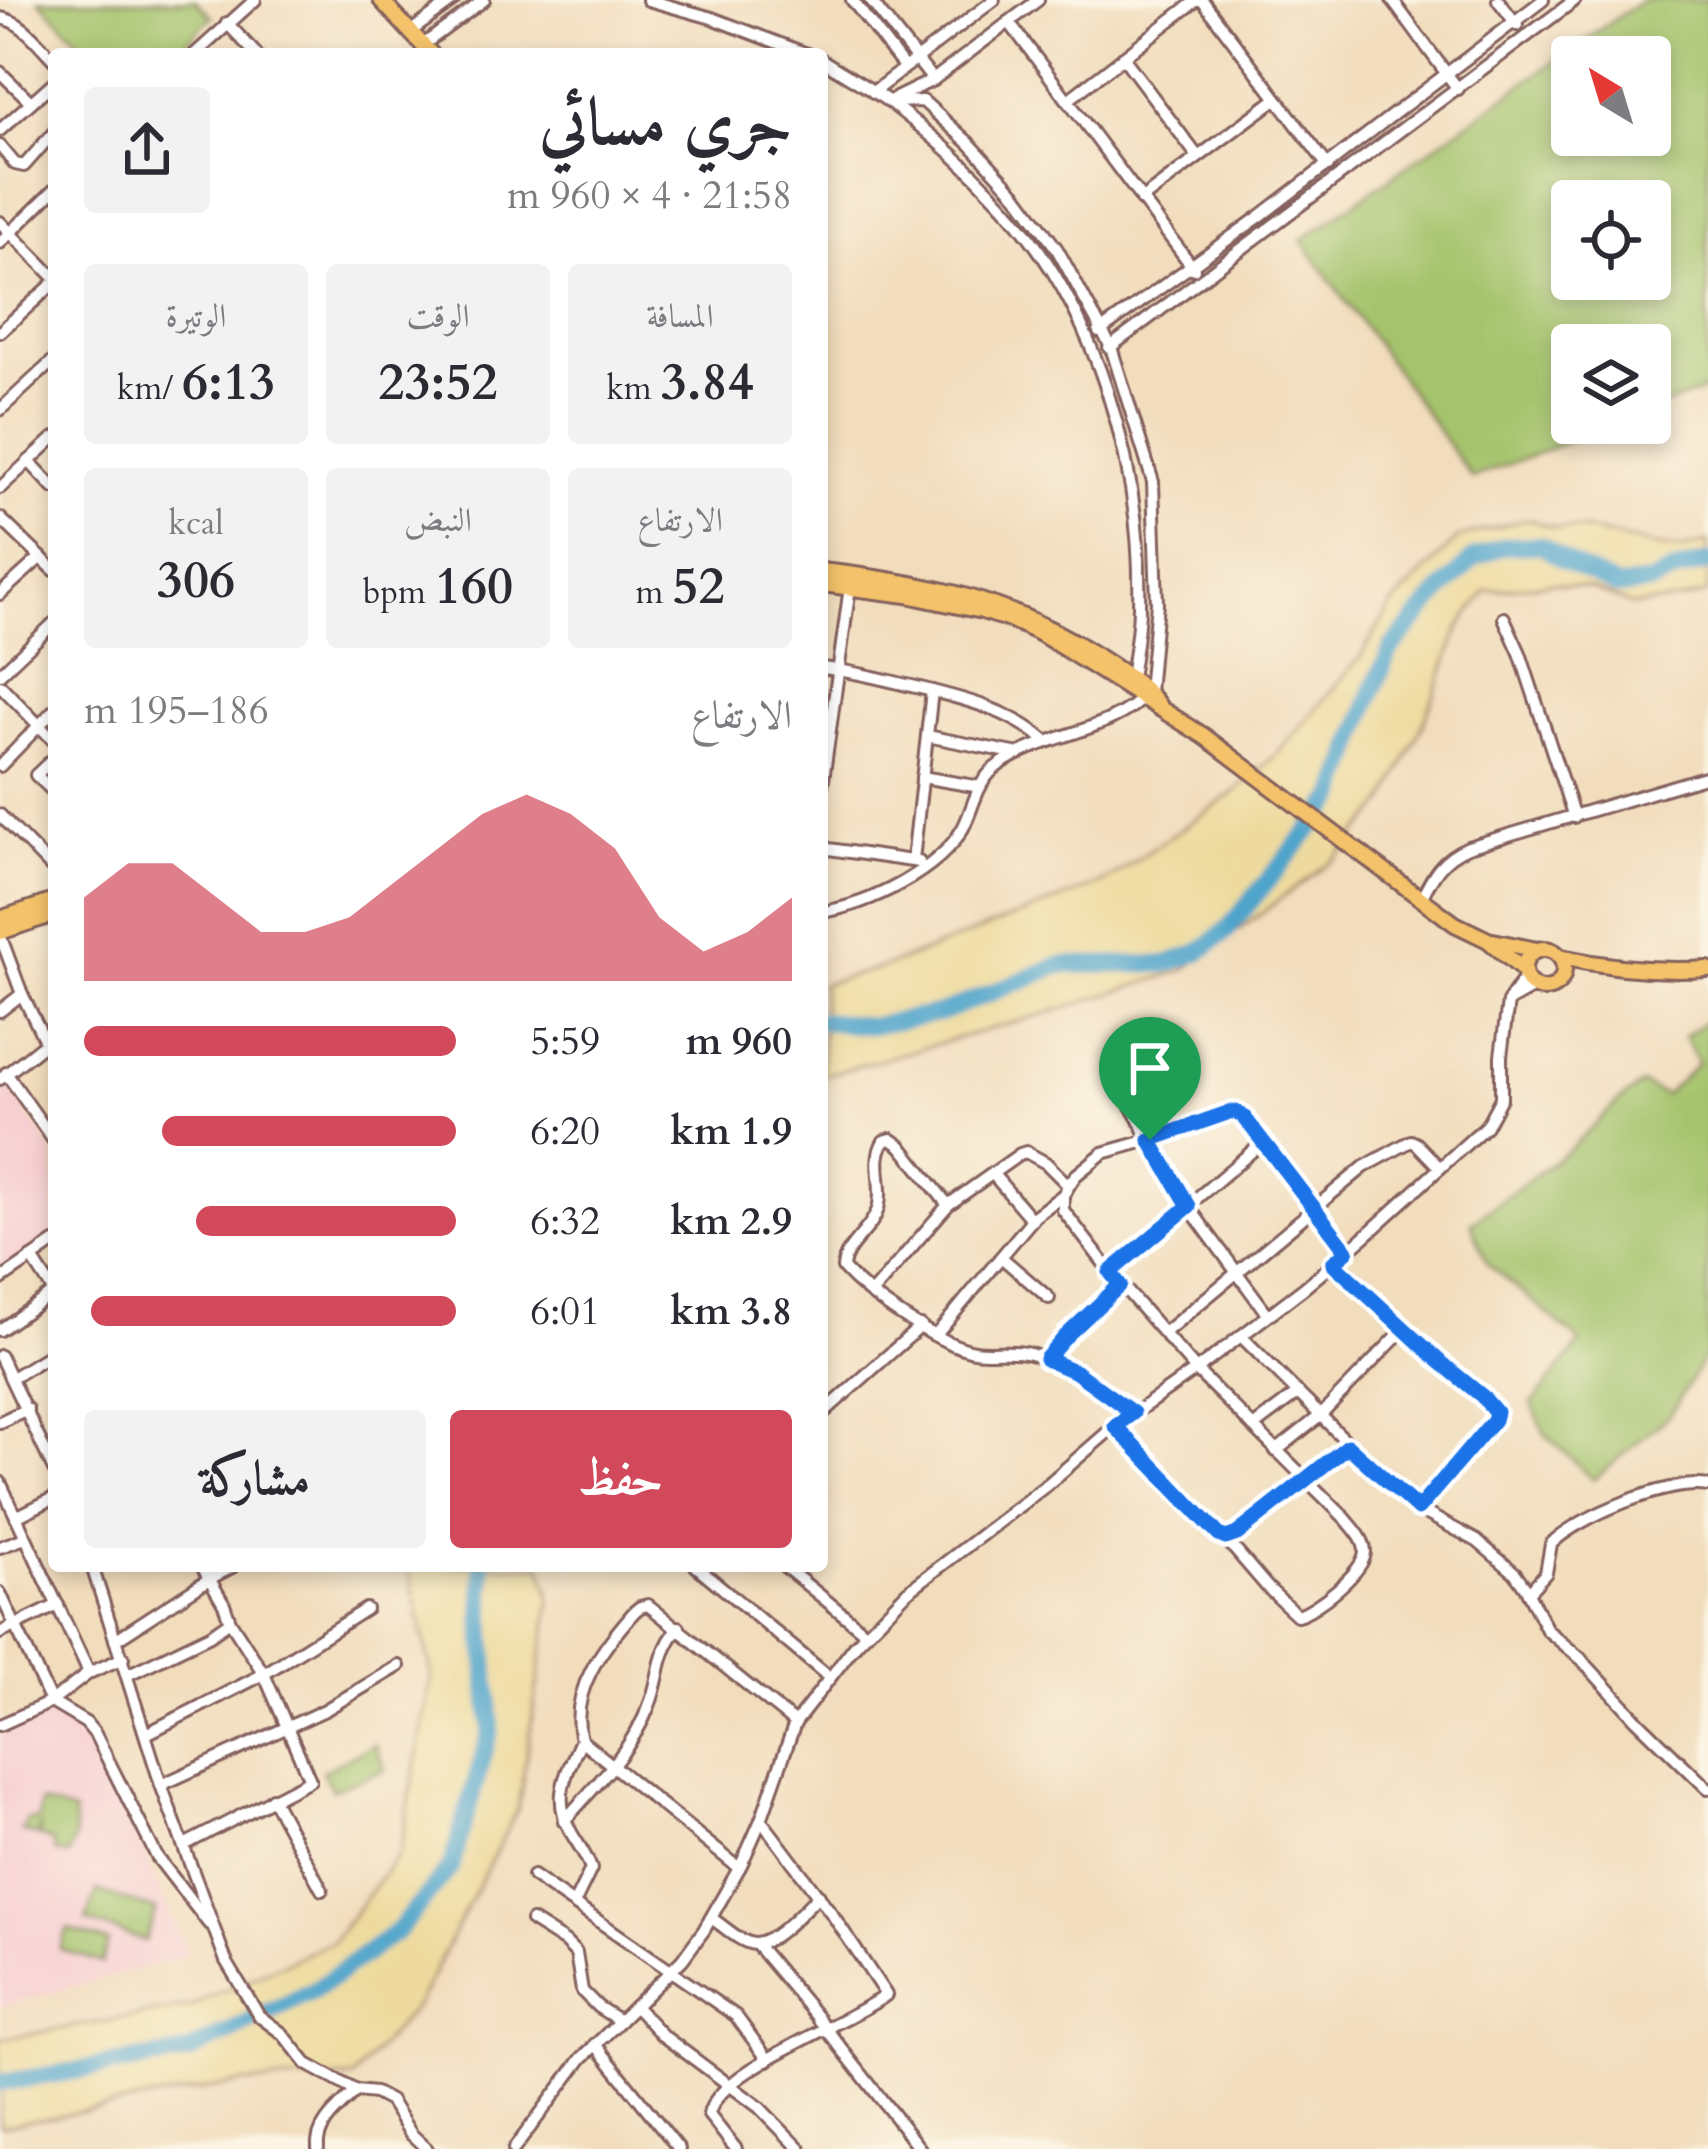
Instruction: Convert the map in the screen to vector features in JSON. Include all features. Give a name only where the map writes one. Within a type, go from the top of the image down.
[{"type":"main road","points":[[381,0],[426,48]]},
{"type":"main road","points":[[828,572],[928,585],[971,596],[1054,629],[1131,679],[1145,695]]},
{"type":"main road","points":[[828,585],[927,599],[1011,620],[1070,651],[1145,695],[1455,924],[1488,940],[1550,950],[1607,968],[1708,969]]},
{"type":"main road","points":[[0,919],[48,904]]},
{"type":"main road","points":[[0,934],[48,916]]},
{"type":"main road","points":[[1488,940],[1528,978],[1554,987],[1563,977],[1607,968]]},
{"type":"main road","points":[[1528,978],[1527,958],[1537,950]]},
{"type":"main road","points":[[1561,957],[1563,977]]},
{"type":"street","points":[[201,48],[255,0]]},
{"type":"street","points":[[410,32],[454,0]]},
{"type":"street","points":[[428,48],[484,0]]},
{"type":"street","points":[[648,0],[791,48]]},
{"type":"street","points":[[852,0],[904,67]]},
{"type":"street","points":[[870,0],[932,80]]},
{"type":"street","points":[[967,0],[976,13]]},
{"type":"street","points":[[873,92],[994,0]]},
{"type":"street","points":[[889,102],[932,80],[1038,0]]},
{"type":"street","points":[[1067,100],[1200,0],[1337,178]]},
{"type":"street","points":[[1392,0],[1458,89]]},
{"type":"street","points":[[1498,0],[1526,37]]},
{"type":"street","points":[[1088,339],[1192,267],[1543,0]]},
{"type":"street","points":[[1096,356],[1575,0]]},
{"type":"street","points":[[0,18],[20,25],[48,54]]},
{"type":"street","points":[[1009,22],[1202,279]]},
{"type":"street","points":[[227,23],[250,48]]},
{"type":"street","points":[[1123,57],[1198,157]]},
{"type":"street","points":[[828,64],[889,102],[1003,204],[1037,250],[1088,339],[1114,412],[1137,541],[1139,608],[1131,679]]},
{"type":"street","points":[[0,72],[31,102]]},
{"type":"street","points":[[0,130],[48,87]]},
{"type":"street","points":[[1141,200],[1276,99]]},
{"type":"street","points":[[828,910],[874,897],[950,847],[994,767],[1108,719],[1145,695],[1157,602],[1153,482],[1102,330],[1057,249],[1017,195],[970,144],[923,101],[889,102]]},
{"type":"street","points":[[0,146],[15,164],[24,166],[48,139]]},
{"type":"street","points":[[0,243],[48,196]]},
{"type":"street","points":[[1258,217],[1269,231]]},
{"type":"street","points":[[0,222],[48,273]]},
{"type":"street","points":[[0,332],[48,286]]},
{"type":"street","points":[[0,410],[48,366]]},
{"type":"street","points":[[0,488],[48,444]]},
{"type":"street","points":[[29,461],[48,482]]},
{"type":"street","points":[[0,518],[48,564]]},
{"type":"street","points":[[0,594],[41,557]]},
{"type":"street","points":[[828,743],[850,587]]},
{"type":"street","points":[[1504,618],[1574,817]]},
{"type":"street","points":[[0,674],[48,629]]},
{"type":"street","points":[[828,669],[986,705],[1047,742]]},
{"type":"street","points":[[0,685],[48,734]]},
{"type":"street","points":[[914,860],[932,691]]},
{"type":"street","points":[[0,766],[48,716]]},
{"type":"street","points":[[927,736],[1019,754]]},
{"type":"street","points":[[48,764],[36,775],[48,786]]},
{"type":"street","points":[[1421,899],[1437,868],[1456,852],[1708,776]]},
{"type":"street","points":[[922,777],[980,787]]},
{"type":"street","points":[[2,820],[48,864]]},
{"type":"street","points":[[828,849],[927,865]]},
{"type":"street","points":[[0,934],[22,994],[48,1036]]},
{"type":"street","points":[[514,2149],[595,2044],[689,1952],[739,1868],[795,1723],[866,1633],[908,1592],[1115,1426],[1196,1370],[1333,1263],[1486,1126],[1498,1107],[1503,1085],[1501,1056],[1508,1002],[1528,978]]},
{"type":"street","points":[[0,1011],[22,994]]},
{"type":"street","points":[[48,1041],[3,1076],[48,1133]]},
{"type":"street","points":[[1124,1092],[1189,1206],[1268,1316]]},
{"type":"street","points":[[935,1335],[1032,1220],[1085,1166],[1103,1153],[1236,1112],[1347,1251]]},
{"type":"street","points":[[41,1123],[48,1117]]},
{"type":"street","points":[[948,1205],[902,1146],[891,1139],[884,1141],[877,1159],[878,1210],[842,1261],[848,1274],[935,1335],[968,1350],[1046,1359],[1076,1372],[1133,1413]]},
{"type":"street","points":[[1110,1272],[1263,1142]]},
{"type":"street","points":[[1164,1333],[1364,1167],[1407,1142],[1417,1144],[1440,1168]]},
{"type":"street","points":[[872,1294],[948,1205],[1025,1152],[1046,1163],[1065,1190],[1064,1210],[1120,1285],[1196,1370],[1360,1536],[1365,1552],[1359,1569],[1312,1610],[1297,1615],[1115,1426]]},
{"type":"street","points":[[992,1173],[1032,1220]]},
{"type":"street","points":[[0,1280],[48,1247]]},
{"type":"street","points":[[1001,1257],[1049,1298]]},
{"type":"street","points":[[32,1258],[48,1283]]},
{"type":"street","points":[[1333,1263],[1488,1401],[1496,1416],[1418,1509]]},
{"type":"street","points":[[1046,1359],[1120,1285]]},
{"type":"street","points":[[0,1330],[48,1296]]},
{"type":"street","points":[[828,1409],[921,1326]]},
{"type":"street","points":[[1276,1451],[1320,1416],[1404,1329]]},
{"type":"street","points":[[1241,1336],[1348,1446],[1418,1509],[1456,1527],[1515,1573],[1547,1630],[1708,1789]]},
{"type":"street","points":[[48,1354],[4,1368],[48,1456]]},
{"type":"street","points":[[1253,1427],[1298,1393]]},
{"type":"street","points":[[0,1423],[27,1409]]},
{"type":"street","points":[[1226,1538],[1348,1446]]},
{"type":"street","points":[[0,1482],[89,1673]]},
{"type":"street","points":[[1528,1593],[1543,1580],[1551,1544],[1571,1529],[1677,1486],[1708,1486]]},
{"type":"street","points":[[16,1517],[48,1501]]},
{"type":"street","points":[[0,1547],[25,1538]]},
{"type":"street","points":[[94,1572],[160,1785],[226,1961],[259,2016],[283,2034],[307,2064],[356,2091],[390,2101],[427,2149]]},
{"type":"street","points":[[184,1845],[310,1780],[264,1674],[205,1572]]},
{"type":"street","points":[[116,1640],[222,1572]]},
{"type":"street","points":[[703,1572],[829,1678]]},
{"type":"street","points":[[791,1572],[866,1633]]},
{"type":"street","points":[[0,1593],[51,1702],[86,1723],[99,1739],[157,1857],[216,1932]]},
{"type":"street","points":[[574,1904],[591,1869],[565,1821],[561,1794],[581,1740],[578,1720],[589,1672],[640,1606],[648,1604],[795,1723]]},
{"type":"street","points":[[0,1633],[58,1605]]},
{"type":"street","points":[[146,1734],[264,1674],[366,1609]]},
{"type":"street","points":[[127,1675],[230,1621]]},
{"type":"street","points":[[565,1821],[613,1766],[650,1706],[659,1661],[679,1628]]},
{"type":"street","points":[[2,1720],[51,1702],[89,1673],[122,1658]]},
{"type":"street","points":[[160,1785],[325,1710],[399,1666]]},
{"type":"street","points":[[581,1740],[739,1868]]},
{"type":"street","points":[[272,1798],[322,1891]]},
{"type":"street","points":[[736,2149],[709,2109],[729,2084],[886,1995],[760,1820]]},
{"type":"street","points":[[533,1876],[742,2022],[768,2060]]},
{"type":"street","points":[[755,1944],[781,1931],[818,1895]]},
{"type":"street","points":[[711,1918],[755,1944],[920,2149]]},
{"type":"street","points":[[532,1922],[576,1953],[582,1991],[620,2021]]},
{"type":"street","points":[[635,2006],[673,2045],[729,2084],[800,2149]]},
{"type":"street","points":[[595,2044],[679,2149]]},
{"type":"street","points":[[318,2149],[320,2130],[356,2091]]},
{"type":"shaded area","points":[[6,1084],[48,1144],[48,1240],[0,1274],[0,1089]]},
{"type":"shaded area","points":[[45,1713],[84,1728],[96,1746],[188,1955],[0,2007],[0,1733]]},
{"type":"green space","points":[[39,0],[195,0],[212,17],[181,48],[87,48]]},
{"type":"green space","points":[[1642,0],[1708,0],[1708,389],[1671,403],[1671,324],[1551,324],[1551,444],[1562,444],[1472,478],[1302,240],[1551,64],[1551,156],[1671,156],[1671,36],[1591,36]]},
{"type":"green space","points":[[1708,1019],[1708,1351],[1670,1414],[1594,1480],[1545,1434],[1532,1404],[1581,1342],[1487,1263],[1471,1223],[1567,1151],[1642,1084],[1665,1095],[1698,1063],[1684,1037]]},
{"type":"green space","points":[[375,1744],[385,1770],[332,1790],[322,1771]]},
{"type":"green space","points":[[40,1802],[74,1813],[75,1838],[69,1856],[55,1852],[53,1842],[39,1836],[41,1824],[37,1836],[22,1831],[27,1820],[38,1820]]},
{"type":"green space","points":[[97,1891],[156,1910],[145,1941],[86,1921]]},
{"type":"green space","points":[[68,1929],[108,1942],[102,1963],[60,1949]]},
{"type":"sand","points":[[1527,519],[1656,546],[1681,549],[1708,542],[1708,593],[1633,606],[1593,589],[1553,583],[1486,591],[1459,629],[1425,720],[1385,803],[1335,859],[1183,971],[828,1074],[828,982],[884,967],[1103,883],[1232,794],[1279,752],[1360,657],[1391,606],[1459,537]]},
{"type":"sand","points":[[409,1572],[544,1572],[551,1599],[518,1808],[418,2003],[353,2078],[241,2083],[0,2126],[0,2039],[189,2007],[333,1941],[400,1852],[432,1676]]},
{"type":"waterway","points":[[828,1022],[872,1026],[941,1013],[1060,965],[1166,964],[1200,952],[1227,930],[1336,798],[1391,649],[1474,558],[1504,546],[1541,545],[1618,587],[1651,583],[1708,562]]},
{"type":"waterway","points":[[0,2083],[187,2053],[315,1990],[397,1931],[451,1867],[491,1729],[483,1572]]},
{"type":"route","points":[[1240,1113],[1347,1251],[1333,1263],[1493,1407],[1494,1420],[1418,1509],[1348,1446],[1226,1538],[1115,1426],[1133,1413],[1076,1372],[1046,1359],[1120,1285],[1110,1272],[1189,1206],[1150,1140],[1222,1114],[1240,1113]]}]
